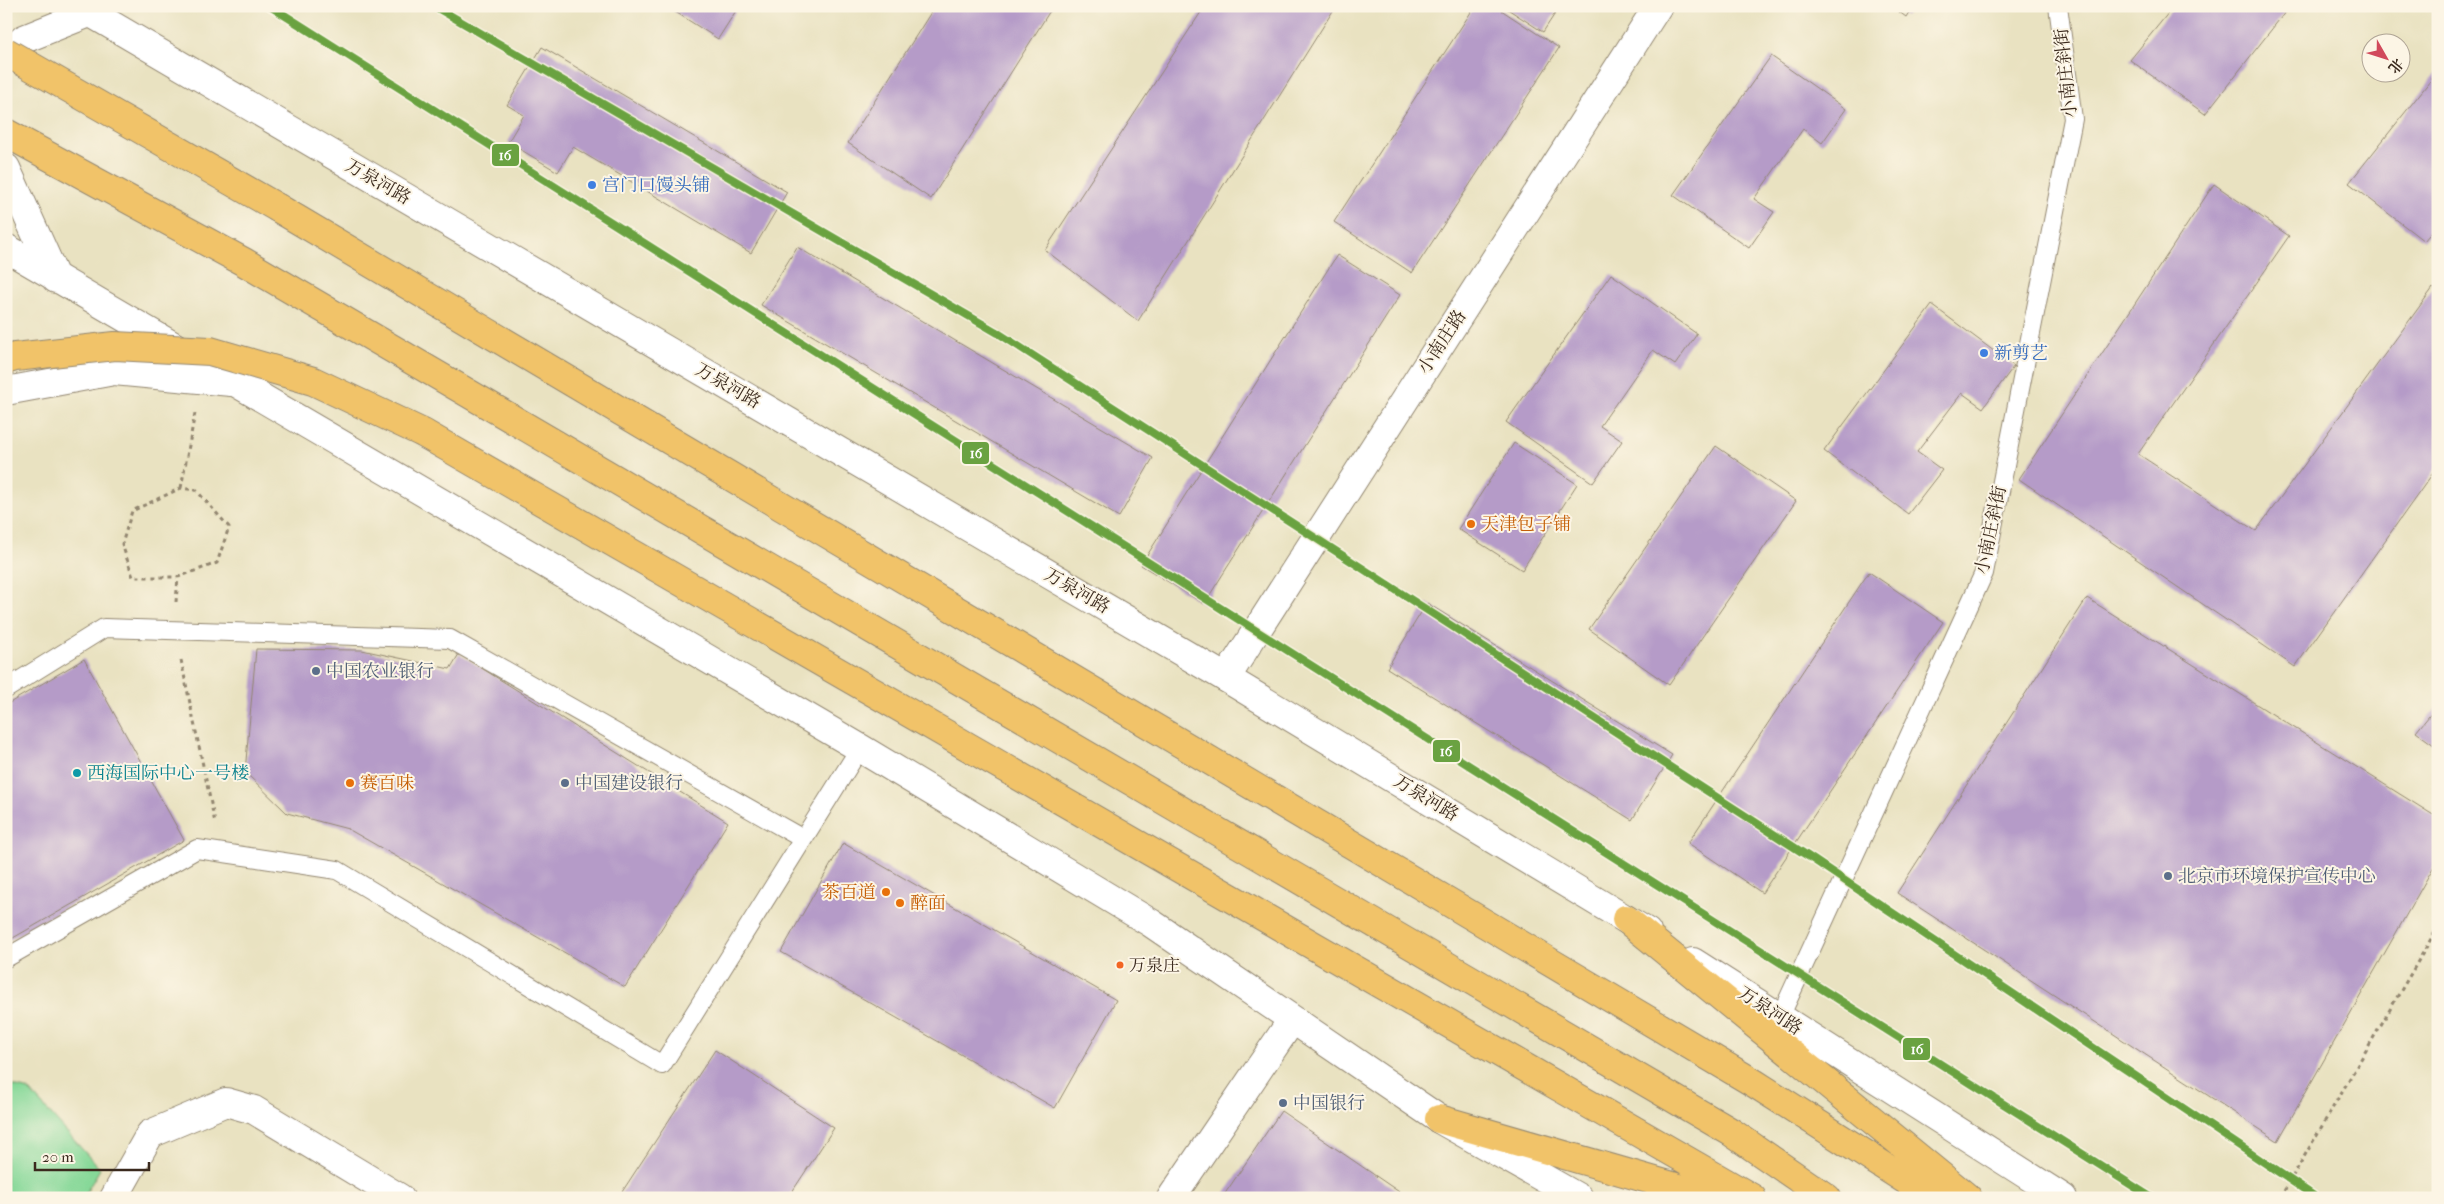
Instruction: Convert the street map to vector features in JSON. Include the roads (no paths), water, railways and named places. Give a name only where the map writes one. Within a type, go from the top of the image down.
[{"type":"highway","points":[[6,54],[278,208],[1754,1083],[1934,1198]]},
{"type":"highway","points":[[6,133],[244,262],[1722,1127],[1827,1198]]},
{"type":"highway","points":[[6,360],[15,357],[115,346],[210,351],[313,381],[423,433],[1752,1198]]},
{"type":"highway","points":[[1626,919],[1968,1198]]},
{"type":"highway","points":[[1439,1119],[1714,1198]]},
{"type":"street","name":"小南庄路","points":[[1226,678],[1658,6]]},
{"type":"street","name":"万泉河路","points":[[84,9],[1226,678],[1626,919],[2063,1198]]},
{"type":"street","points":[[6,54],[24,39],[84,9]]},
{"type":"street","points":[[6,168],[56,279]]},
{"type":"street","points":[[6,248],[56,279],[240,383],[860,748],[1151,923],[1439,1119],[1579,1198]]},
{"type":"street","points":[[6,391],[114,371],[240,383]]},
{"type":"street","points":[[1171,1198],[1292,1020]]},
{"type":"street","points":[[114,1198],[150,1134],[226,1102],[254,1110],[400,1198]]},
{"type":"lane","name":"小南庄斜街","points":[[1780,1017],[1984,573],[2073,119],[2058,6]]},
{"type":"lane","points":[[6,689],[104,628],[450,639],[803,839]]},
{"type":"lane","points":[[6,958],[197,850],[337,870],[662,1066],[860,748]]},
{"type":"place","name":"宫门口馒头铺","points":[[592,185]]},
{"type":"place","name":"新剪艺","points":[[1984,353]]},
{"type":"place","name":"天津包子铺","points":[[1471,524]]},
{"type":"place","name":"中国农业银行","points":[[316,671]]},
{"type":"place","name":"西海国际中心一号楼","points":[[77,773]]},
{"type":"place","name":"赛百味","points":[[350,783]]},
{"type":"place","name":"中国建设银行","points":[[565,783]]},
{"type":"place","name":"北京市环境保护宣传中心","points":[[2168,876]]},
{"type":"place","name":"茶百道","points":[[886,892]]},
{"type":"place","name":"醉面","points":[[900,903]]},
{"type":"place","name":"万泉庄","points":[[1120,965]]},
{"type":"place","name":"中国银行","points":[[1283,1103]]}]
